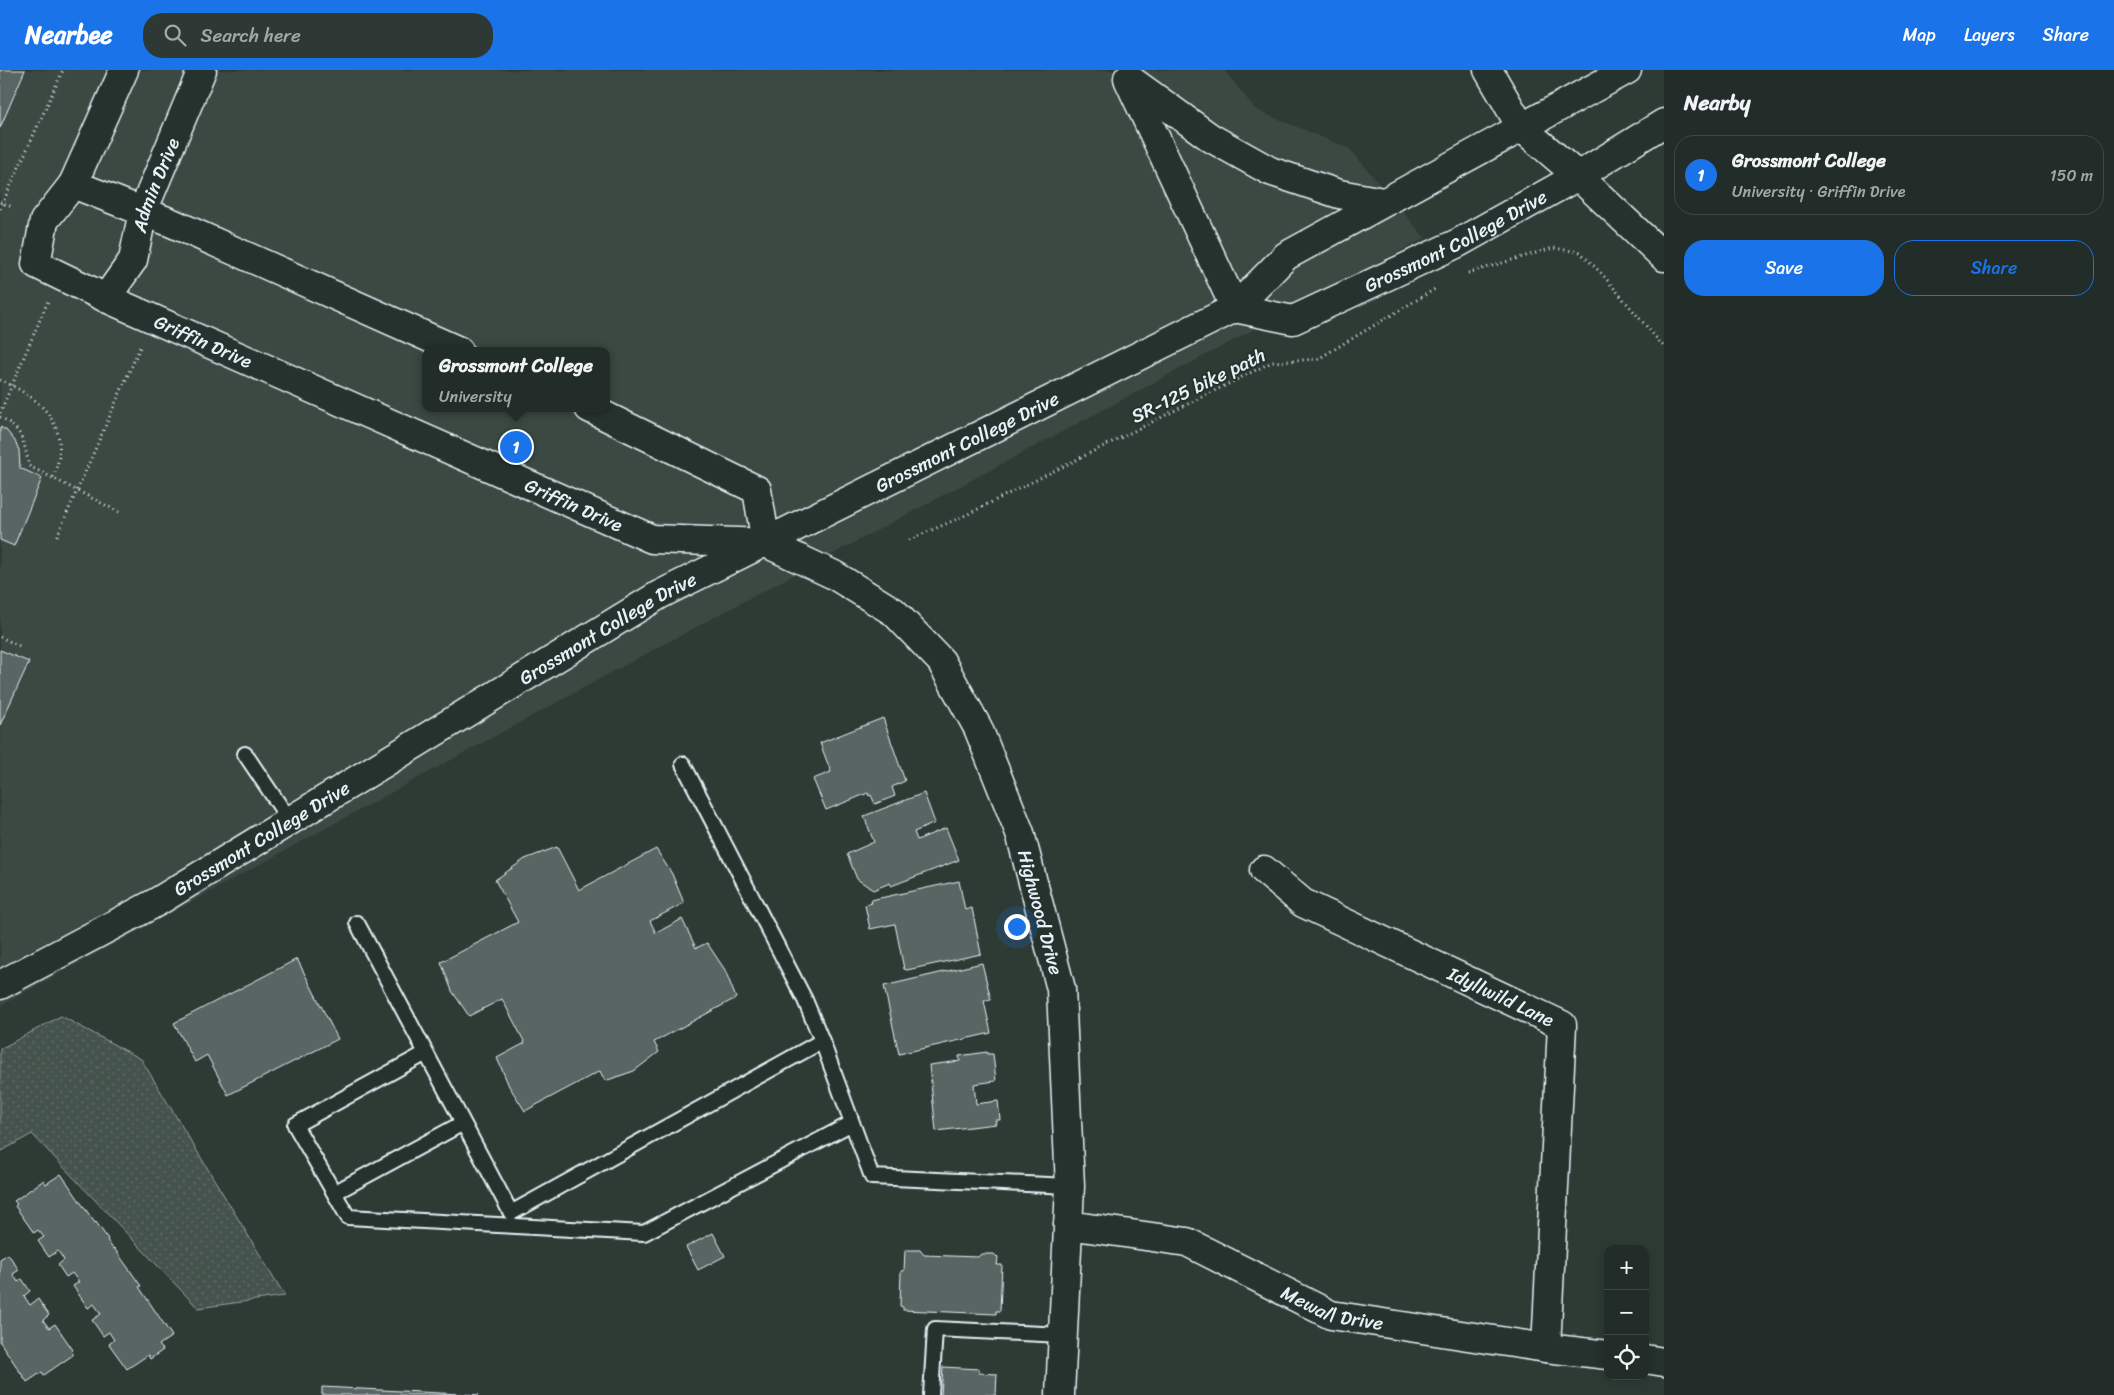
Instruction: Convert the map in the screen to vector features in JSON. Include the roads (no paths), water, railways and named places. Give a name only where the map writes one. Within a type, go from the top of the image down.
[{"type":"main road","points":[[124,70],[73,184],[143,211],[451,347]]},
{"type":"main road","name":"Admin Drive","points":[[106,298],[133,260],[143,211],[202,70]]},
{"type":"main road","points":[[1488,70],[1521,127],[1578,176],[1664,257]]},
{"type":"main road","name":"Grossmont College Drive","points":[[0,985],[158,902],[659,594],[766,543],[1235,308],[1286,256],[1627,70]]},
{"type":"main road","points":[[1125,74],[1211,138],[1270,171],[1339,194],[1383,202]]},
{"type":"main road","points":[[1125,74],[1235,308]]},
{"type":"main road","name":"Grossmont College Drive","points":[[1235,308],[1294,320],[1458,243],[1578,176],[1664,123]]},
{"type":"main road","name":"Griffin Drive","points":[[73,184],[44,221],[36,264],[106,298],[652,539],[766,543]]},
{"type":"main road","points":[[597,412],[756,490],[766,543]]},
{"type":"main road","name":"Highwood Drive","points":[[766,543],[834,575],[894,612],[941,661],[978,728],[1020,833],[1061,989],[1070,1186],[1060,1395]]},
{"type":"main road","name":"Idyllwild Lane","points":[[1264,870],[1303,903],[1562,1025],[1546,1348]]},
{"type":"main road","name":"Mewall Drive","points":[[1068,1225],[1187,1242],[1331,1315],[1546,1348],[1604,1355]]},
{"type":"main road","points":[[1649,1360],[1664,1362]]},
{"type":"lane","points":[[245,754],[290,821]]},
{"type":"lane","points":[[683,764],[805,1000],[872,1177],[1070,1186]]},
{"type":"lane","points":[[357,923],[463,1123],[510,1219]]},
{"type":"lane","points":[[510,1219],[822,1041]]},
{"type":"lane","points":[[426,1053],[295,1125],[348,1217],[510,1219],[644,1233],[852,1123]]},
{"type":"lane","points":[[334,1194],[463,1123]]},
{"type":"lane","points":[[931,1395],[935,1329],[1063,1336]]},
{"type":"place","name":"Grossmont College","points":[[516,447]]}]
